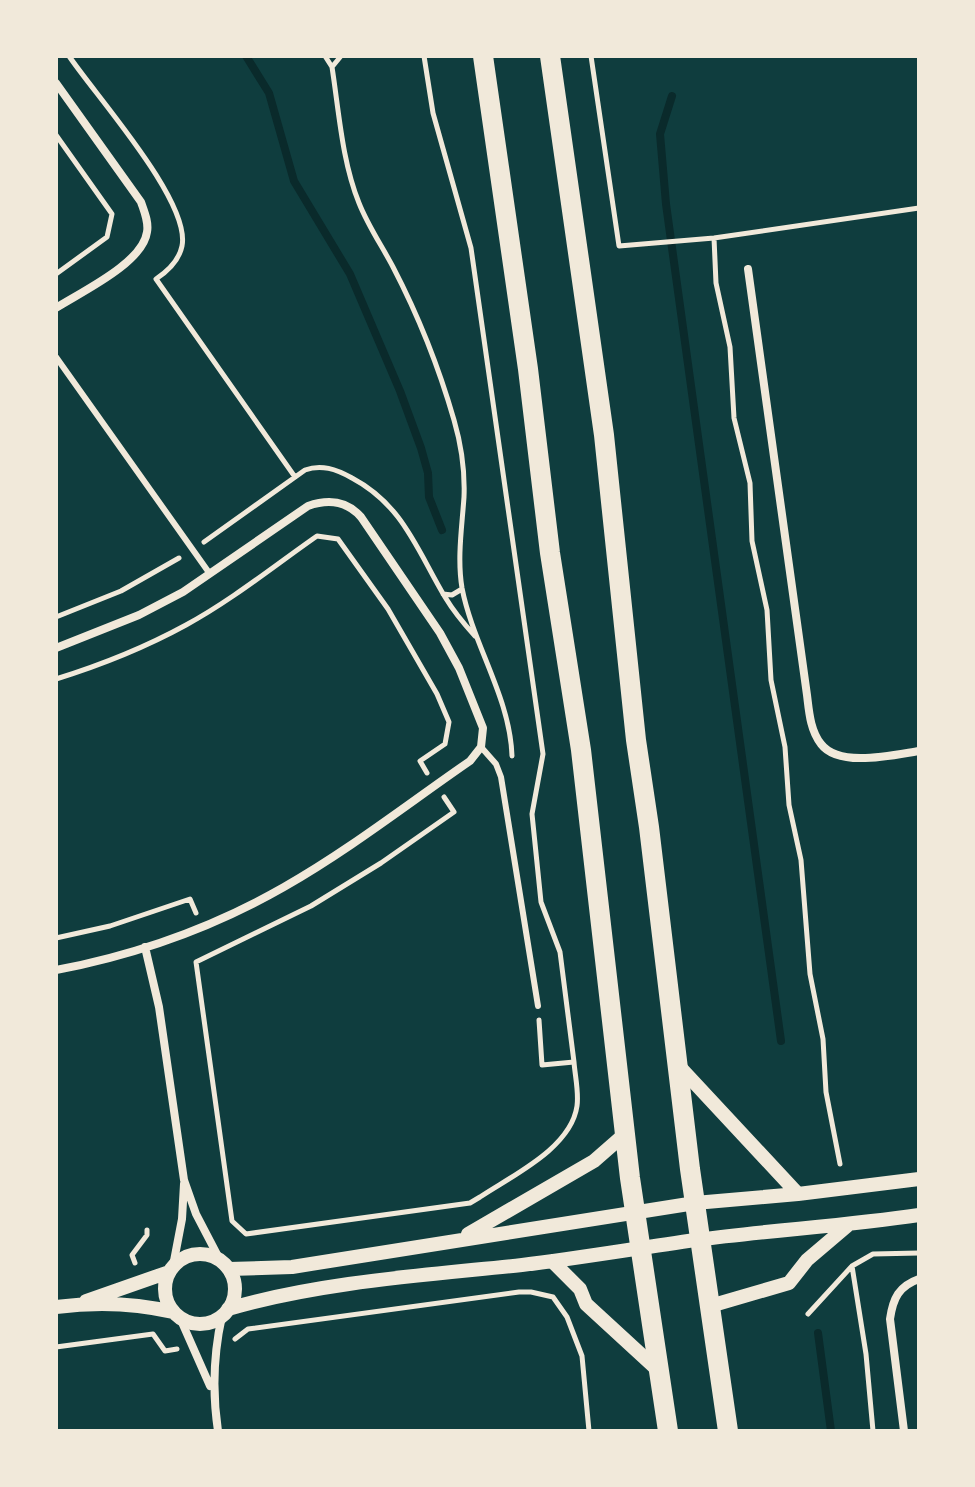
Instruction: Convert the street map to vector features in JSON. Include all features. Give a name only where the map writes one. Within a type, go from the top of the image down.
[{"type":"main road","points":[[483,56],[528,369],[550,553],[581,750],[636,1213],[668,1431]]},
{"type":"main road","points":[[550,56],[604,435],[636,740],[695,1203],[728,1431]]},
{"type":"street","points":[[56,83],[141,202],[148,225],[147,235],[136,256],[56,308]]},
{"type":"street","points":[[748,269],[815,734],[826,749],[842,757],[876,757],[919,751]]},
{"type":"street","points":[[56,648],[139,615],[210,574],[308,506],[331,502],[353,508],[432,621],[459,668],[483,728],[481,747],[470,761],[284,887],[201,926],[145,947],[56,970]]},
{"type":"street","points":[[145,947],[159,1007],[184,1180],[182,1219],[165,1293],[212,1390]]},
{"type":"street","points":[[677,1064],[798,1194]]},
{"type":"street","points":[[461,1239],[594,1161],[626,1133]]},
{"type":"street","points":[[75,1305],[171,1269],[181,1259],[201,1254],[224,1264],[292,1267],[695,1203],[919,1179]]},
{"type":"street","points":[[184,1180],[196,1214],[235,1289],[216,1343],[212,1390],[218,1431]]},
{"type":"street","points":[[56,1307],[143,1306],[201,1324],[263,1299],[407,1277],[552,1261],[700,1239],[848,1226],[919,1215]]},
{"type":"street","points":[[710,1306],[789,1283],[807,1260],[848,1226]]},
{"type":"street","points":[[552,1261],[580,1289],[586,1304],[660,1372]]},
{"type":"street","points":[[904,1431],[890,1319],[892,1302],[899,1290],[919,1279]]},
{"type":"lane","points":[[56,357],[210,574]]},
{"type":"lane","points":[[481,747],[496,764],[503,786],[538,1006]]},
{"type":"path","points":[[69,56],[145,156],[179,220],[182,246],[177,261],[156,279],[295,477]]},
{"type":"path","points":[[325,56],[332,67],[353,187],[360,207],[393,267],[418,322],[454,421],[463,465],[460,569]]},
{"type":"path","points":[[332,67],[341,56]]},
{"type":"path","points":[[424,56],[433,113],[471,248],[543,754],[532,814],[541,902],[560,952],[574,1062]]},
{"type":"path","points":[[591,56],[619,246],[714,238],[919,208]]},
{"type":"path","points":[[56,135],[112,214],[107,237],[56,274]]},
{"type":"path","points":[[714,238],[716,283],[730,347],[734,418],[750,483],[752,541],[767,610],[771,680],[785,747],[789,805],[801,860],[810,974],[823,1039],[826,1092],[840,1164]]},
{"type":"path","points":[[56,679],[98,666],[187,624],[317,536],[338,539],[414,651],[449,722],[445,744],[420,761],[454,812],[332,894],[275,926],[196,962],[232,1221],[246,1234],[470,1203],[553,1148]]},
{"type":"path","points":[[443,594],[452,595],[462,588]]},
{"type":"path","points":[[56,938],[110,926],[190,899],[213,955]]},
{"type":"path","points":[[808,1314],[852,1266],[873,1254],[919,1253]]},
{"type":"path","points":[[852,1266],[866,1354],[873,1431]]},
{"type":"path","points":[[216,1343],[238,1338],[248,1329],[519,1292],[553,1297],[567,1317],[582,1356],[589,1431]]},
{"type":"path","points":[[56,1347],[153,1334],[165,1351],[193,1346]]},
{"type":"waterway","points":[[246,56],[269,93],[294,181],[350,274],[400,391],[421,448],[428,473],[429,497],[442,530]]},
{"type":"waterway","points":[[672,96],[660,134],[666,204],[781,1041]]},
{"type":"waterway","points":[[818,1333],[831,1431]]}]
